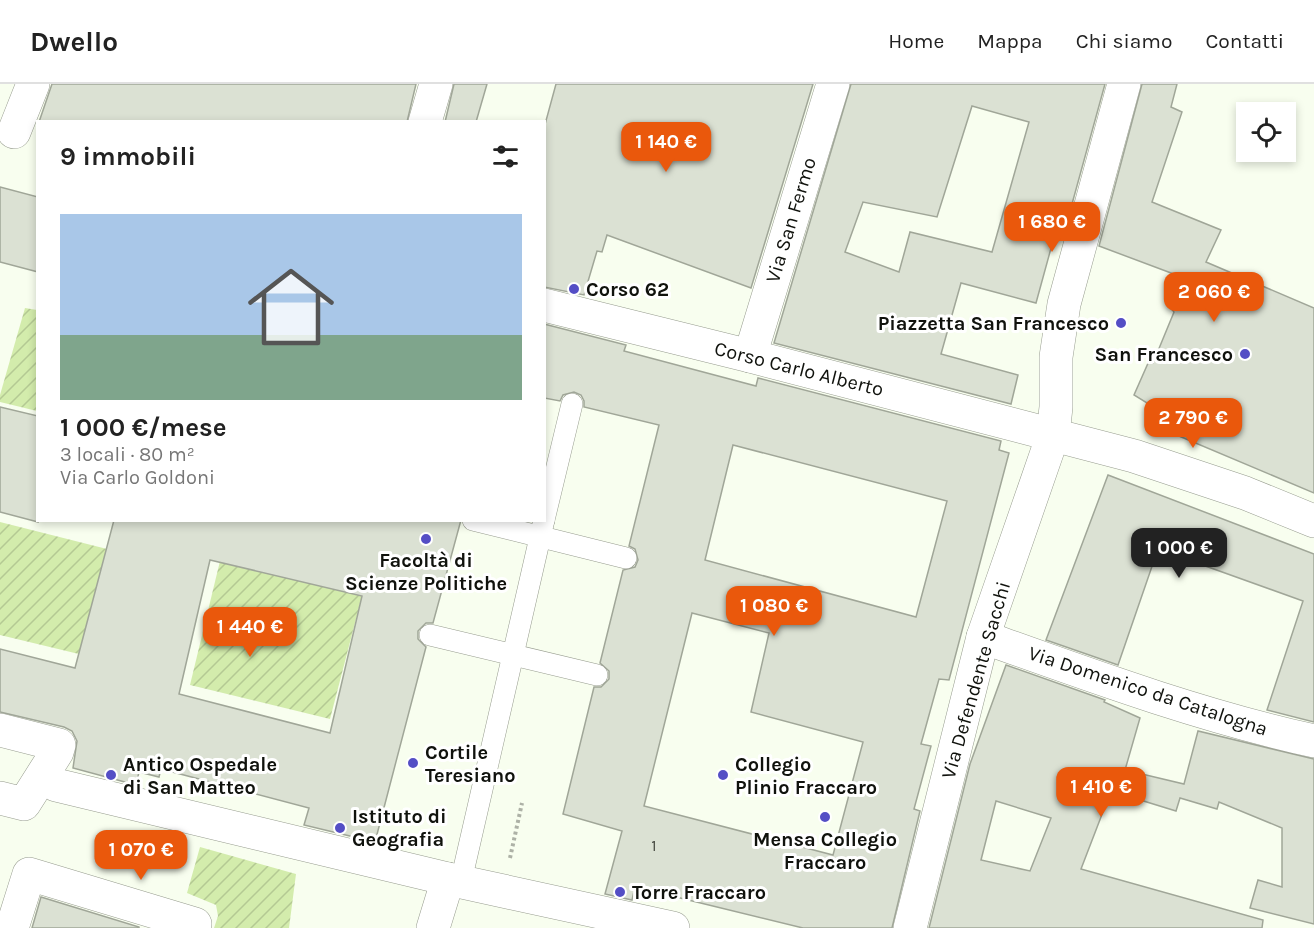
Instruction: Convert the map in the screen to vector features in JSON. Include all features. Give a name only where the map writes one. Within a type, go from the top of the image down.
[{"type":"street","points":[[17,132],[33,84]]},
{"type":"street","points":[[426,120],[436,84]]},
{"type":"street","name":"Via San Fermo","points":[[750,356],[833,84]]},
{"type":"street","name":"Via Defendente Sacchi","points":[[910,928],[983,638],[1053,435],[1056,407],[1056,357],[1064,304],[1124,84]]},
{"type":"street","name":"Corso Carlo Alberto","points":[[546,305],[750,356],[1145,460],[1245,493],[1314,521]]},
{"type":"street","name":"Via Domenico da Catalogna","points":[[983,638],[1136,691],[1314,741]]},
{"type":"street","points":[[0,729],[59,745],[57,752],[24,804],[0,798]]},
{"type":"street","points":[[56,785],[454,880],[674,928]]},
{"type":"street","points":[[12,928],[29,874],[195,924],[194,928]]},
{"type":"street","points":[[433,928],[454,880]]},
{"type":"lane","points":[[546,513],[572,404]]},
{"type":"lane","points":[[496,522],[543,526],[626,558]]},
{"type":"lane","points":[[454,880],[513,655],[543,526]]},
{"type":"lane","points":[[430,634],[597,675]]},
{"type":"path","points":[[503,890],[522,804]]},
{"type":"green space","points":[[25,308],[36,310],[36,411],[0,402]]},
{"type":"green space","points":[[0,522],[111,550],[83,655],[0,635]]},
{"type":"green space","points":[[220,561],[362,596],[330,719],[190,685]]},
{"type":"green space","points":[[200,847],[296,874],[289,928],[214,928],[218,916],[216,905],[187,893]]},
{"type":"building","points":[[52,84],[416,84],[407,120],[40,120]]},
{"type":"building","points":[[454,84],[487,84],[477,120],[445,120]]},
{"type":"building","points":[[556,84],[813,84],[751,288],[607,235],[602,252],[597,251],[584,295],[546,287],[546,121]]},
{"type":"building","points":[[851,84],[1105,84],[1064,233],[1056,230],[1036,303],[961,283],[941,354],[1018,375],[1011,404],[774,343]],"holes":[[[972,106],[1029,122],[992,252],[910,232],[899,272],[845,252],[863,202],[937,217]]]},
{"type":"building","points":[[1142,84],[1177,84],[1171,107],[1182,112],[1152,202],[1221,230],[1206,262],[1314,308],[1314,493],[1160,428],[1165,414],[1134,395],[1149,361],[1153,363],[1174,312],[1170,307],[1187,279],[1099,246]]},
{"type":"building","points":[[0,187],[36,196],[36,271],[0,262]]},
{"type":"building","points":[[546,325],[626,345],[624,351],[756,386],[758,378],[1001,441],[999,450],[1009,453],[949,680],[939,679],[921,744],[931,746],[914,809],[920,811],[892,928],[803,928],[635,887],[632,900],[605,894],[622,831],[563,814],[594,687],[601,687],[609,679],[609,671],[600,663],[623,570],[635,567],[638,560],[635,549],[629,546],[659,425],[584,407],[581,395],[574,392],[563,395],[560,401],[546,398]],"holes":[[[733,445],[947,501],[916,617],[705,560]],[[692,613],[769,633],[751,712],[863,742],[833,855],[644,806]]]},
{"type":"building","points":[[0,407],[36,416],[36,521],[0,512]]},
{"type":"building","points":[[1108,475],[1314,554],[1314,722],[1267,710],[1303,601],[1158,549],[1118,665],[1046,640]]},
{"type":"building","points":[[113,522],[460,522],[433,623],[426,623],[418,631],[418,639],[426,647],[375,842],[304,825],[309,808],[161,769],[159,777],[139,772],[136,785],[73,768],[77,741],[72,731],[64,727],[0,712],[0,649],[75,668]],"holes":[[[210,560],[362,596],[330,733],[179,694]]]},
{"type":"building","points":[[1006,665],[1105,700],[1104,702],[1140,718],[1125,770],[1184,784],[1198,731],[1314,759],[1314,924],[1250,908],[1258,880],[1282,887],[1282,828],[1219,802],[1217,809],[1180,798],[1176,811],[1111,791],[1081,869],[1263,920],[1262,928],[929,928],[970,764]],"holes":[[[996,801],[1051,818],[1030,871],[981,860]]]},
{"type":"building","points":[[41,897],[139,927],[139,928],[32,928]]},
{"type":"place","name":"Corso 62","points":[[574,289]]},
{"type":"place","name":"Piazzetta San Francesco","points":[[1121,323]]},
{"type":"place","name":"San Francesco","points":[[1245,354]]},
{"type":"place","name":"Facoltà di Scienze Politiche","points":[[426,539]]},
{"type":"place","name":"Cortile Teresiano","points":[[413,763]]},
{"type":"place","name":"Antico Ospedale di San Matteo","points":[[111,775]]},
{"type":"place","name":"Collegio Plinio Fraccaro","points":[[723,775]]},
{"type":"place","name":"Mensa Collegio Fraccaro","points":[[825,817]]},
{"type":"place","name":"Istituto di Geografia","points":[[340,828]]},
{"type":"place","name":"Torre Fraccaro","points":[[620,892]]}]
